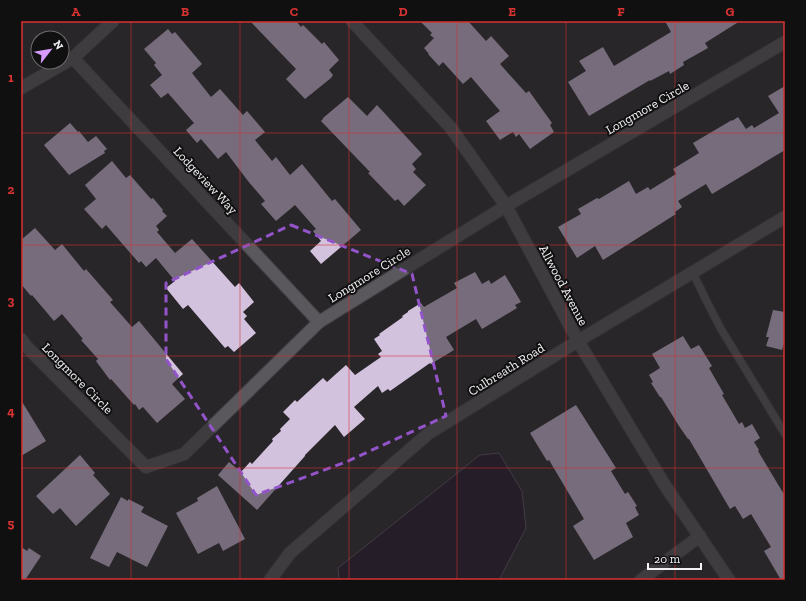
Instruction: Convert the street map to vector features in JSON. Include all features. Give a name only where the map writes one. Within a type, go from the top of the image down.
[{"type":"street","points":[[21,88],[73,58],[113,21]]},
{"type":"street","name":"Allwood Avenue","points":[[352,21],[450,128],[506,206],[578,341],[664,484],[729,580]]},
{"type":"street","name":"Longmore Circle","points":[[23,344],[146,467],[184,454],[319,322],[506,206],[785,42]]},
{"type":"street","name":"Lodgeview Way","points":[[73,58],[319,322]]},
{"type":"street","name":"Culbreath Road","points":[[270,580],[290,553],[429,433],[578,341],[785,217]]},
{"type":"street","points":[[641,580],[700,536]]},
{"type":"lane","points":[[693,273],[721,329],[785,434]]},
{"type":"highlighted area","points":[[291,225],[412,274],[446,416],[346,462],[256,495],[166,359],[166,283]]},
{"type":"shaded area","points":[[499,453],[522,491],[526,528],[499,580],[339,580],[338,568],[480,455]]},
{"type":"building","points":[[250,21],[296,21],[301,27],[303,25],[322,44],[324,42],[339,60],[329,70],[333,75],[331,78],[305,99],[286,79],[296,69]]},
{"type":"building","points":[[420,21],[468,21],[486,41],[491,36],[509,56],[500,64],[526,93],[529,91],[552,123],[550,125],[554,132],[530,149],[519,134],[516,137],[513,132],[500,140],[486,121],[500,111],[471,77],[463,84],[443,62],[439,66],[428,54],[424,48],[434,38],[430,35],[432,33]]},
{"type":"building","points":[[665,21],[740,21],[705,43],[708,48],[683,62],[684,65],[670,74],[669,71],[650,80],[589,116],[568,82],[586,71],[579,61],[603,47],[614,66],[671,32]]},
{"type":"building","points":[[168,29],[172,34],[175,32],[202,64],[192,73],[211,97],[220,89],[243,115],[247,111],[265,132],[255,140],[272,161],[276,157],[290,175],[302,164],[332,201],[335,199],[361,230],[321,264],[310,251],[321,241],[313,231],[316,229],[295,205],[276,221],[261,204],[265,201],[226,152],[218,159],[201,139],[197,143],[186,130],[194,123],[168,93],[161,98],[150,85],[162,75],[154,65],[156,63],[144,49]]},
{"type":"building","points":[[785,86],[785,150],[712,194],[706,184],[678,201],[682,207],[675,212],[676,214],[603,260],[595,246],[577,258],[558,227],[581,214],[578,209],[597,198],[599,199],[629,181],[636,194],[648,187],[650,190],[676,174],[673,169],[699,153],[693,143],[738,117],[746,129],[752,125],[754,128],[779,113],[768,96]]},
{"type":"building","points":[[348,97],[367,116],[377,105],[422,154],[412,164],[416,169],[413,172],[426,185],[404,206],[398,199],[395,201],[368,173],[370,172],[321,121]]},
{"type":"building","points":[[70,123],[88,142],[96,136],[107,149],[104,151],[105,153],[69,175],[44,145]]},
{"type":"building","points":[[112,161],[126,178],[130,175],[163,210],[162,211],[167,216],[156,226],[159,230],[157,232],[175,253],[192,239],[235,287],[239,283],[254,302],[243,312],[247,316],[244,319],[256,333],[234,352],[228,346],[225,348],[188,305],[183,309],[166,288],[175,281],[156,258],[146,267],[141,261],[139,263],[106,225],[102,229],[84,209],[96,199],[85,185]]},
{"type":"building","points":[[35,228],[55,250],[62,244],[84,271],[86,269],[113,300],[110,302],[132,327],[139,321],[183,374],[172,384],[185,399],[157,423],[143,407],[139,410],[111,379],[110,380],[96,361],[98,359],[81,340],[83,339],[62,314],[54,321],[21,284],[21,240]]},
{"type":"building","points":[[475,272],[482,284],[489,280],[491,284],[505,275],[521,302],[515,305],[517,308],[482,329],[476,319],[446,337],[454,350],[431,364],[430,363],[390,391],[388,389],[382,393],[378,386],[354,407],[365,419],[344,437],[335,425],[305,455],[257,510],[218,475],[229,462],[241,472],[250,462],[252,464],[273,441],[272,439],[281,431],[280,429],[290,419],[283,412],[295,400],[297,402],[323,378],[327,382],[346,365],[355,375],[381,357],[378,354],[382,351],[374,339],[380,335],[379,334],[403,317],[402,316],[408,311],[421,303],[424,307],[457,288],[454,283]]},
{"type":"building","points":[[773,310],[785,312],[785,339],[782,350],[766,346],[769,337],[766,337]]},
{"type":"building","points":[[683,336],[691,349],[699,345],[712,366],[709,368],[724,394],[722,395],[739,424],[742,422],[745,428],[752,424],[760,438],[754,442],[759,450],[758,451],[785,496],[785,580],[781,580],[764,551],[771,547],[751,514],[743,519],[735,506],[730,509],[689,439],[651,383],[653,382],[649,375],[660,368],[652,354]]},
{"type":"building","points":[[21,400],[46,441],[21,456]]},
{"type":"building","points":[[576,405],[616,468],[611,471],[625,494],[628,492],[637,506],[635,507],[639,515],[626,523],[633,537],[594,560],[573,526],[584,519],[549,460],[547,461],[530,433]]},
{"type":"building","points":[[80,455],[95,473],[93,475],[110,494],[76,526],[60,508],[53,514],[36,496]]},
{"type":"building","points":[[217,486],[245,539],[223,551],[219,543],[198,554],[176,513],[198,501],[197,498]]},
{"type":"building","points":[[121,497],[144,507],[141,512],[168,526],[147,567],[117,552],[109,567],[90,558]]},
{"type":"building","points":[[21,547],[27,551],[29,548],[41,556],[25,580],[21,580]]}]
